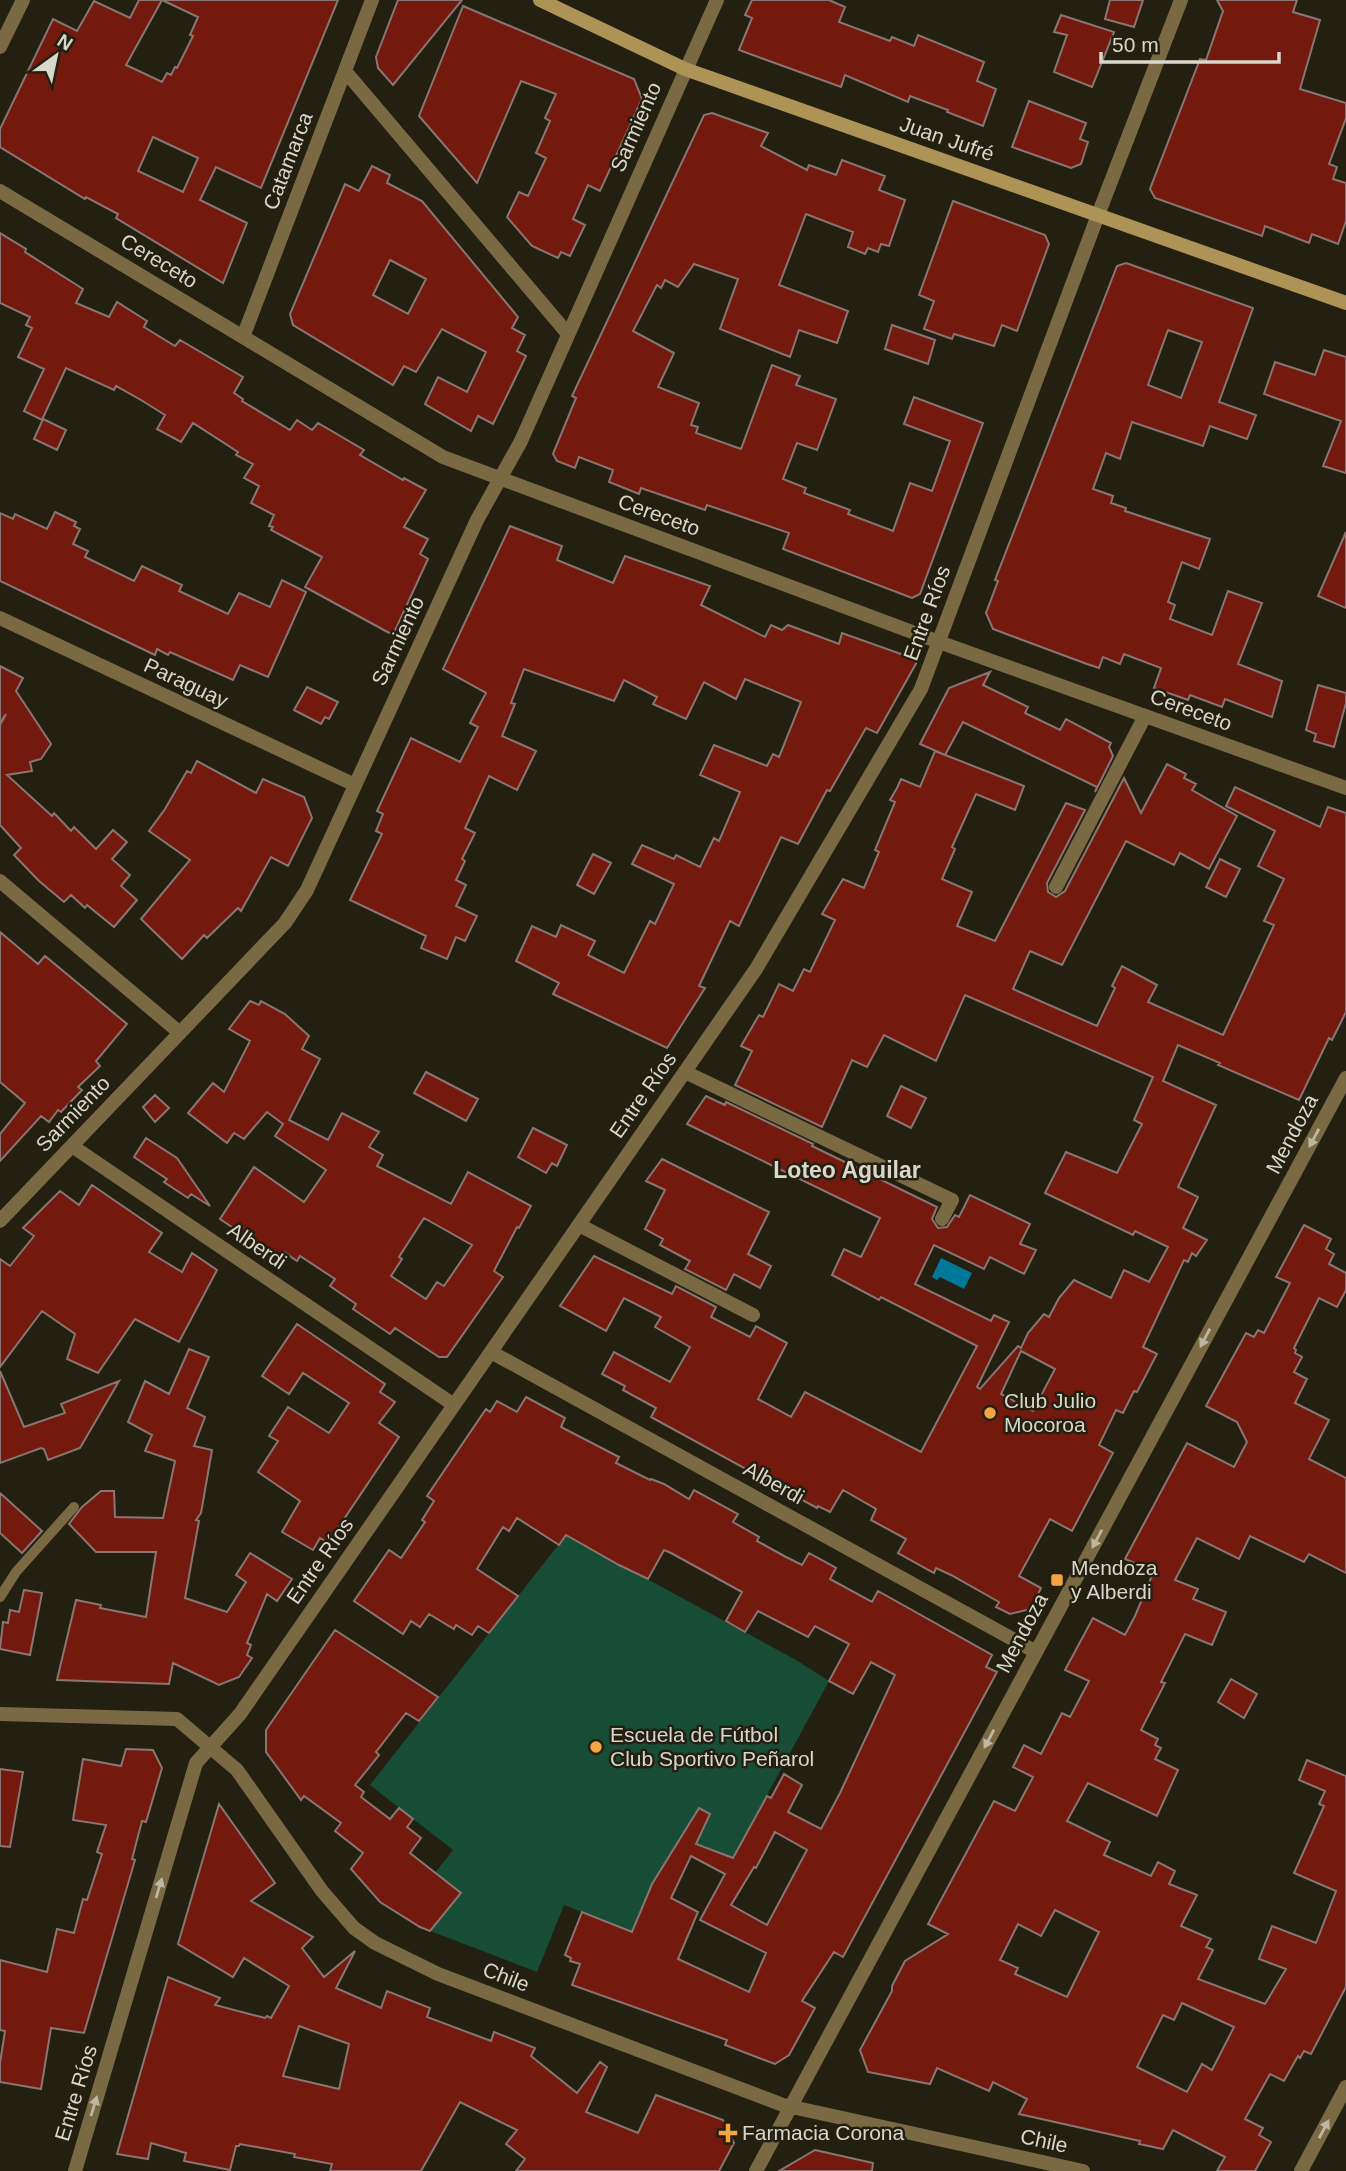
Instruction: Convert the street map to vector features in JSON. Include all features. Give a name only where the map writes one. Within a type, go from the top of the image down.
[{"type":"street","points":[[0,47],[23,0]]},
{"type":"street","name":"Catamarca","points":[[243,337],[372,0]]},
{"type":"street","name":"Juan Jufré","points":[[540,0],[685,69],[1346,303]]},
{"type":"street","name":"Sarmiento","points":[[0,1221],[285,923],[307,890],[471,533],[521,440],[717,0]]},
{"type":"street","name":"Entre Ríos","points":[[75,2171],[196,1763],[240,1714],[756,969],[921,689],[1181,0]]},
{"type":"street","points":[[345,71],[568,334]]},
{"type":"street","name":"Cereceto","points":[[0,191],[443,457],[939,642],[1346,788]]},
{"type":"street","name":"Paraguay","points":[[0,618],[355,785]]},
{"type":"street","points":[[1056,887],[1144,716]]},
{"type":"street","points":[[2,888],[180,1033]]},
{"type":"street","points":[[685,1072],[952,1200],[942,1219]]},
{"type":"street","name":"Mendoza","points":[[756,2171],[1346,1078]]},
{"type":"street","name":"Alberdi","points":[[72,1146],[454,1405]]},
{"type":"street","points":[[579,1225],[753,1315]]},
{"type":"street","name":"Alberdi","points":[[491,1352],[1036,1652]]},
{"type":"street","name":"Chile","points":[[0,1714],[177,1719],[237,1770],[328,1898],[354,1928],[375,1943],[438,1973],[791,2107],[1083,2171]]},
{"type":"street","points":[[1301,2171],[1346,2087]]},
{"type":"lane","points":[[0,1597],[16,1572],[74,1507]]},
{"type":"green space","name":"Escuela de Fútbol Club Sportivo Peñarol","points":[[566,1535],[796,1660],[829,1681],[733,1858],[681,1837],[652,1884],[632,1932],[564,1905],[537,1972],[420,1927],[401,1915],[453,1850],[370,1785]]},
{"type":"water","points":[[941,1258],[972,1273],[964,1289],[940,1277],[937,1280],[932,1277]]},
{"type":"building","points":[[139,0],[162,0],[338,0],[261,188],[216,167],[200,200],[247,223],[223,283],[116,218],[118,214],[86,197],[85,199],[0,147],[0,129],[53,19],[77,31],[94,1],[130,18]],"holes":[[[162,0],[198,17],[190,35],[193,36],[177,68],[175,67],[171,75],[167,73],[162,82],[126,65]],[[153,137],[198,158],[183,192],[138,171]]]},
{"type":"building","points":[[398,0],[462,0],[393,85],[378,68],[376,57]]},
{"type":"building","points":[[752,0],[829,0],[845,7],[839,22],[890,41],[892,37],[914,46],[918,35],[984,62],[977,81],[996,89],[983,126],[910,96],[908,102],[845,75],[841,87],[739,50],[752,18],[745,15]]},
{"type":"building","points":[[1110,0],[1143,0],[1134,27],[1105,19]]},
{"type":"building","points":[[1217,0],[1297,0],[1293,12],[1320,20],[1300,89],[1346,103],[1346,118],[1329,164],[1337,167],[1333,179],[1346,183],[1346,221],[1338,244],[1312,234],[1309,243],[1265,226],[1262,236],[1155,198],[1150,189],[1200,59],[1206,60],[1223,11]]},
{"type":"building","points":[[463,6],[634,79],[642,99],[600,191],[588,185],[573,219],[585,225],[570,256],[561,252],[558,258],[532,246],[507,217],[519,192],[528,196],[546,158],[536,153],[550,121],[545,118],[556,94],[521,81],[477,183],[419,116]]},
{"type":"building","points":[[1061,15],[1114,32],[1092,87],[1054,72],[1067,35],[1054,32]]},
{"type":"building","points":[[1029,101],[1086,123],[1080,139],[1088,142],[1081,164],[1071,168],[1012,147]]},
{"type":"building","points":[[712,113],[768,133],[761,146],[807,170],[809,165],[836,175],[842,160],[885,176],[879,190],[905,200],[889,246],[881,244],[878,252],[868,248],[865,254],[848,247],[853,232],[806,214],[779,285],[848,311],[837,343],[799,330],[790,357],[720,329],[738,279],[694,264],[678,287],[665,280],[661,288],[657,285],[633,331],[674,353],[658,387],[699,403],[691,425],[698,427],[696,433],[741,449],[772,365],[800,376],[796,385],[836,399],[817,450],[797,443],[783,479],[806,488],[804,493],[850,510],[848,514],[893,531],[910,483],[932,491],[950,441],[904,424],[914,397],[983,423],[920,594],[912,598],[783,549],[789,533],[707,505],[705,510],[641,488],[639,494],[609,482],[613,470],[579,457],[575,468],[557,461],[553,454],[576,398],[572,396],[704,115]]},
{"type":"building","points":[[372,166],[390,175],[387,183],[422,201],[518,317],[512,328],[525,335],[517,351],[526,356],[493,424],[478,416],[471,431],[425,404],[438,377],[467,392],[486,352],[442,329],[416,372],[404,366],[393,385],[293,325],[290,314],[345,184],[359,191]],"holes":[[[390,260],[426,279],[408,314],[373,295]]]},
{"type":"building","points":[[953,201],[1045,235],[1049,244],[1017,331],[1002,325],[994,346],[954,334],[952,339],[924,329],[934,301],[919,295]]},
{"type":"building","points":[[0,233],[83,289],[76,303],[109,317],[117,302],[147,321],[144,327],[175,346],[180,340],[243,377],[234,393],[243,399],[242,401],[290,430],[297,420],[312,430],[318,423],[364,450],[360,455],[426,490],[404,527],[428,539],[420,554],[428,559],[393,635],[305,587],[322,557],[271,530],[273,527],[269,526],[274,515],[251,503],[259,486],[244,478],[253,464],[236,455],[238,452],[193,423],[181,442],[157,429],[165,415],[116,386],[114,390],[66,368],[42,420],[24,411],[44,369],[18,357],[32,328],[26,325],[30,317],[0,303]]},
{"type":"building","points":[[1126,263],[1253,308],[1219,402],[1256,415],[1247,439],[1210,426],[1203,446],[1132,422],[1120,459],[1106,453],[1093,489],[1113,496],[1111,503],[1126,508],[1125,511],[1210,539],[1199,569],[1182,562],[1168,602],[1175,605],[1170,619],[1212,635],[1228,591],[1262,603],[1238,664],[1282,681],[1272,717],[1225,699],[1222,707],[1190,695],[1188,700],[1154,688],[1161,668],[1124,654],[1120,664],[1103,657],[1099,668],[1087,664],[993,629],[986,613],[998,581],[995,580],[1117,266]],"holes":[[[1168,330],[1202,342],[1181,398],[1148,385]]]},
{"type":"building","points":[[892,325],[935,340],[928,364],[885,349]]},
{"type":"building","points":[[1324,350],[1346,357],[1346,473],[1323,466],[1341,421],[1264,394],[1275,362],[1315,375]]},
{"type":"building","points":[[43,419],[66,430],[57,450],[34,439]]},
{"type":"building","points":[[55,512],[76,522],[74,526],[80,529],[73,544],[88,551],[85,557],[134,581],[142,566],[182,585],[179,591],[228,614],[239,593],[270,607],[282,580],[306,592],[268,677],[240,665],[233,680],[170,652],[168,655],[157,649],[155,655],[0,581],[0,513],[13,519],[15,514],[47,529]]},
{"type":"building","points":[[510,526],[562,546],[557,560],[613,583],[625,556],[710,586],[701,605],[765,637],[771,625],[782,630],[788,625],[839,644],[842,633],[918,660],[877,733],[866,728],[830,791],[827,790],[798,844],[781,837],[739,926],[730,921],[699,986],[705,988],[667,1048],[553,994],[559,983],[516,961],[532,926],[556,937],[561,925],[595,941],[588,955],[624,973],[650,921],[655,924],[674,884],[632,864],[642,845],[674,859],[676,855],[700,867],[714,838],[719,841],[740,792],[700,775],[714,745],[767,766],[773,754],[779,757],[801,702],[745,679],[736,699],[704,682],[686,719],[653,704],[657,697],[624,680],[614,701],[524,669],[511,703],[515,704],[502,736],[536,751],[517,790],[489,776],[465,828],[475,833],[462,859],[465,861],[456,880],[466,885],[456,906],[477,916],[465,941],[456,937],[447,959],[421,948],[426,936],[350,900],[382,834],[376,831],[383,814],[377,811],[411,738],[460,762],[478,727],[470,723],[486,693],[443,669]]},
{"type":"building","points":[[1346,532],[1346,608],[1318,596]]},
{"type":"building","points":[[0,666],[23,678],[16,691],[51,744],[41,759],[30,762],[32,771],[7,775],[52,816],[54,813],[71,831],[74,827],[96,849],[113,830],[127,842],[112,859],[130,875],[121,886],[137,900],[114,927],[71,895],[64,902],[39,881],[14,855],[21,848],[0,825],[0,725],[6,714],[0,723]]},
{"type":"building","points":[[990,672],[983,685],[1028,707],[1025,713],[1060,730],[1066,719],[1111,743],[1109,747],[1113,756],[1095,792],[1097,787],[963,722],[945,755],[920,744],[949,688]]},
{"type":"building","points":[[1318,685],[1346,693],[1346,703],[1334,747],[1314,741],[1316,734],[1306,730]]},
{"type":"building","points":[[307,687],[338,702],[329,719],[325,717],[321,724],[294,710]]},
{"type":"building","points":[[935,751],[1024,786],[1015,810],[976,794],[952,847],[955,849],[942,879],[972,892],[957,926],[995,941],[1066,803],[1085,810],[1047,883],[1048,892],[1056,897],[1065,891],[1124,778],[1141,813],[1167,764],[1186,774],[1184,778],[1196,784],[1192,790],[1237,816],[1209,869],[1180,853],[1174,865],[1126,841],[1062,965],[1030,951],[1013,989],[1097,1026],[1122,966],[1157,985],[1148,1002],[1223,1035],[1274,925],[1264,921],[1284,879],[1258,866],[1275,831],[1226,806],[1235,787],[1320,827],[1328,807],[1346,813],[1346,1012],[1332,1040],[1329,1038],[1299,1100],[1178,1045],[1163,1081],[1216,1105],[1178,1187],[1198,1197],[1183,1228],[1207,1240],[1196,1256],[1192,1253],[1188,1262],[1184,1260],[1143,1347],[1157,1354],[1123,1413],[1116,1410],[1099,1445],[1113,1453],[1072,1531],[1050,1519],[1019,1576],[1041,1588],[1031,1609],[1010,1614],[996,1607],[999,1602],[951,1575],[936,1568],[934,1573],[898,1553],[906,1539],[871,1520],[876,1509],[843,1490],[830,1512],[818,1506],[817,1508],[651,1417],[656,1408],[623,1390],[625,1386],[602,1374],[614,1352],[670,1382],[690,1347],[655,1327],[661,1317],[624,1298],[606,1331],[560,1306],[594,1256],[672,1294],[676,1286],[716,1307],[711,1317],[750,1337],[756,1326],[787,1343],[758,1399],[791,1417],[805,1392],[921,1452],[977,1346],[832,1275],[844,1249],[861,1257],[880,1218],[687,1124],[706,1096],[725,1105],[726,1102],[937,1207],[932,1219],[938,1228],[947,1227],[955,1215],[959,1217],[970,1195],[1030,1224],[1020,1244],[1036,1250],[1024,1274],[990,1257],[984,1269],[934,1245],[915,1284],[991,1321],[994,1315],[1009,1322],[977,1387],[980,1389],[1018,1346],[1021,1348],[1028,1333],[1044,1314],[1049,1317],[1059,1298],[1074,1280],[1111,1298],[1124,1270],[1149,1282],[1168,1247],[1135,1231],[1133,1235],[1045,1193],[1066,1152],[1117,1173],[1142,1124],[1134,1120],[1153,1077],[965,995],[936,1061],[884,1035],[867,1067],[852,1060],[822,1127],[735,1085],[752,1051],[741,1046],[759,1015],[763,1017],[779,984],[793,991],[804,969],[810,972],[835,920],[822,914],[843,879],[864,888],[879,852],[875,850],[895,802],[890,800],[901,779],[920,787]],"holes":[[[1021,1351],[1055,1369],[1033,1411],[1001,1394]]]},
{"type":"building","points":[[197,761],[256,793],[263,779],[304,797],[312,818],[288,866],[271,857],[241,911],[238,908],[207,938],[204,935],[182,959],[141,919],[190,860],[149,831],[187,771],[191,773]]},
{"type":"building","points":[[593,854],[611,863],[594,894],[577,885]]},
{"type":"building","points":[[1220,859],[1240,869],[1226,897],[1206,887]]},
{"type":"building","points":[[0,932],[38,964],[45,956],[127,1024],[96,1061],[100,1066],[78,1087],[82,1090],[61,1112],[58,1110],[49,1122],[41,1116],[0,1161],[0,1134],[25,1103],[0,1082]]},
{"type":"building","points":[[250,1001],[259,1005],[261,1001],[285,1014],[309,1036],[302,1049],[320,1059],[289,1120],[328,1140],[342,1113],[379,1132],[369,1147],[383,1155],[377,1166],[451,1204],[468,1172],[531,1206],[494,1271],[503,1277],[447,1357],[439,1357],[395,1328],[390,1334],[353,1309],[356,1304],[330,1286],[335,1279],[300,1256],[297,1261],[284,1252],[279,1259],[220,1219],[254,1167],[304,1202],[326,1170],[275,1136],[283,1124],[267,1112],[244,1139],[234,1133],[227,1143],[188,1113],[213,1083],[224,1092],[250,1041],[229,1029]],"holes":[[[424,1218],[472,1245],[444,1286],[437,1282],[426,1299],[391,1276],[402,1259],[399,1257]]]},
{"type":"building","points":[[426,1072],[478,1099],[466,1121],[414,1093]]},
{"type":"building","points":[[901,1086],[926,1098],[911,1128],[887,1116]]},
{"type":"building","points":[[155,1095],[169,1108],[155,1122],[143,1107]]},
{"type":"building","points":[[533,1128],[567,1145],[557,1166],[552,1163],[546,1173],[518,1157]]},
{"type":"building","points":[[146,1138],[177,1158],[210,1206],[191,1194],[188,1198],[164,1182],[167,1179],[134,1157]]},
{"type":"building","points":[[662,1159],[769,1212],[748,1254],[771,1266],[760,1288],[734,1274],[726,1290],[685,1269],[690,1261],[660,1245],[663,1239],[645,1229],[665,1190],[646,1181]]},
{"type":"building","points":[[92,1185],[162,1233],[149,1252],[182,1272],[192,1253],[217,1270],[179,1342],[135,1319],[98,1373],[67,1359],[75,1334],[42,1311],[0,1367],[0,1259],[10,1266],[34,1236],[23,1228],[60,1191],[79,1205]]},
{"type":"building","points":[[1304,1225],[1331,1239],[1326,1249],[1334,1254],[1329,1264],[1346,1273],[1346,1290],[1337,1307],[1319,1298],[1294,1348],[1295,1353],[1302,1357],[1294,1372],[1307,1379],[1295,1403],[1329,1420],[1309,1459],[1346,1478],[1346,1573],[1309,1554],[1304,1562],[1250,1536],[1239,1559],[1197,1538],[1175,1580],[1198,1589],[1193,1599],[1226,1612],[1212,1645],[1185,1634],[1161,1682],[1165,1683],[1141,1730],[1158,1739],[1155,1745],[1161,1748],[1155,1759],[1178,1770],[1157,1816],[1088,1783],[1067,1821],[1110,1842],[1104,1855],[1151,1876],[1158,1862],[1175,1871],[1169,1884],[1197,1895],[1181,1926],[1211,1939],[1206,1947],[1213,1950],[1198,1979],[1265,2004],[1286,1969],[1259,1959],[1272,1926],[1316,1943],[1336,1891],[1294,1873],[1324,1806],[1319,1804],[1325,1791],[1299,1780],[1307,1760],[1346,1776],[1346,1987],[1311,2054],[1304,2051],[1300,2058],[1298,2056],[1284,2081],[1270,2074],[1245,2119],[1263,2128],[1259,2135],[1271,2142],[1255,2171],[1217,2171],[1225,2157],[1173,2130],[1163,2149],[1139,2144],[1140,2141],[1019,2114],[1027,2099],[993,2082],[989,2091],[937,2068],[930,2084],[868,2072],[860,2050],[905,1961],[948,1934],[928,1924],[994,1801],[1015,1811],[1033,1777],[1013,1767],[1024,1745],[1041,1754],[1062,1713],[1070,1717],[1089,1681],[1065,1670],[1093,1618],[1125,1635],[1154,1571],[1125,1559],[1187,1443],[1234,1467],[1247,1442],[1237,1422],[1206,1406],[1246,1333],[1254,1337],[1258,1330],[1264,1333],[1290,1283],[1276,1277]],"holes":[[[1055,1910],[1099,1932],[1067,1997],[1015,1974],[1018,1968],[1000,1960],[1018,1924],[1041,1936]],[[1182,2003],[1234,2027],[1212,2070],[1202,2064],[1187,2092],[1137,2067],[1163,2015],[1174,2020]]]},
{"type":"building","points":[[297,1324],[385,1384],[380,1392],[395,1402],[379,1423],[399,1437],[328,1543],[320,1538],[313,1550],[282,1532],[300,1501],[258,1472],[278,1441],[269,1436],[288,1407],[329,1433],[349,1403],[303,1373],[289,1394],[262,1376]]},
{"type":"building","points":[[189,1349],[209,1357],[187,1408],[205,1417],[194,1446],[212,1450],[201,1513],[196,1520],[199,1521],[185,1598],[227,1612],[246,1582],[236,1575],[250,1553],[292,1579],[277,1601],[267,1594],[247,1643],[251,1645],[247,1655],[252,1658],[239,1677],[219,1685],[173,1663],[169,1684],[57,1680],[76,1600],[101,1605],[100,1608],[146,1617],[156,1552],[96,1552],[69,1524],[82,1507],[101,1491],[114,1491],[115,1517],[163,1518],[175,1461],[145,1451],[152,1435],[128,1422],[145,1381],[169,1394]]},
{"type":"building","points":[[0,1371],[24,1427],[65,1413],[61,1404],[119,1381],[80,1448],[48,1460],[41,1448],[0,1463]]},
{"type":"building","points":[[526,1397],[565,1418],[561,1427],[619,1457],[616,1463],[664,1484],[689,1499],[694,1490],[738,1514],[733,1522],[759,1537],[757,1541],[802,1565],[809,1553],[836,1568],[830,1579],[872,1602],[878,1591],[992,1655],[986,1667],[997,1672],[843,1957],[834,1952],[802,2001],[815,2008],[789,2055],[775,2064],[725,2045],[727,2040],[572,1985],[580,1964],[570,1961],[571,1958],[565,1955],[582,1912],[632,1932],[652,1884],[699,1808],[710,1814],[696,1844],[733,1858],[767,1796],[771,1798],[784,1774],[802,1785],[788,1812],[821,1829],[895,1675],[871,1662],[853,1694],[829,1681],[849,1644],[815,1626],[808,1637],[758,1611],[745,1632],[726,1621],[742,1592],[671,1553],[664,1550],[648,1579],[566,1535],[559,1545],[517,1518],[509,1531],[503,1527],[477,1569],[518,1596],[489,1633],[478,1626],[472,1635],[456,1625],[454,1629],[429,1614],[420,1627],[411,1621],[403,1634],[354,1601],[389,1550],[401,1558],[425,1522],[422,1520],[434,1501],[427,1496],[486,1409],[490,1412],[497,1401],[517,1412]],"holes":[[[775,1832],[807,1850],[767,1925],[731,1905],[754,1867],[756,1868]],[[691,1856],[725,1874],[700,1920],[766,1953],[749,1992],[678,1959],[698,1912],[671,1898]]]},
{"type":"building","points":[[0,1493],[42,1531],[22,1553],[0,1533]]},
{"type":"building","points":[[24,1590],[42,1593],[30,1655],[0,1649],[3,1622],[8,1623],[10,1610],[19,1612]]},
{"type":"building","points":[[335,1630],[438,1697],[419,1721],[406,1713],[376,1752],[379,1755],[355,1785],[364,1792],[361,1797],[390,1819],[399,1808],[413,1819],[407,1827],[421,1838],[410,1853],[461,1893],[430,1931],[380,1902],[351,1869],[363,1853],[335,1831],[341,1823],[304,1796],[301,1800],[266,1752],[266,1730]]},
{"type":"building","points":[[1231,1679],[1257,1694],[1244,1718],[1218,1702]]},
{"type":"building","points":[[126,1749],[153,1750],[162,1768],[146,1822],[142,1821],[132,1859],[135,1860],[84,2033],[51,2028],[41,2089],[0,2082],[5,2031],[0,2030],[0,1960],[47,1972],[57,1929],[74,1933],[83,1899],[87,1900],[102,1854],[97,1852],[106,1825],[73,1820],[83,1759],[121,1766]]},
{"type":"building","points":[[0,1769],[23,1772],[10,1847],[0,1846]]},
{"type":"building","points":[[219,1804],[275,1883],[251,1901],[313,1937],[302,1948],[324,1977],[355,1951],[336,1988],[381,2008],[387,1991],[430,2008],[427,2017],[491,2041],[494,2032],[535,2048],[531,2056],[577,2093],[600,2062],[607,2067],[586,2112],[638,2133],[656,2095],[723,2120],[734,2143],[719,2171],[516,2171],[525,2159],[506,2144],[517,2130],[460,2102],[421,2171],[330,2171],[332,2164],[240,2144],[236,2146],[230,2170],[184,2161],[186,2153],[151,2143],[148,2159],[117,2154],[168,1977],[220,1998],[215,2005],[265,2018],[271,2018],[289,1986],[244,1958],[233,1977],[178,1944]],"holes":[[[299,2026],[349,2044],[339,2089],[283,2076]]]},
{"type":"building","points":[[815,2150],[873,2163],[872,2171],[779,2171]]},
{"type":"place","name":"Club Julio Mocoroa","points":[[990,1413]]},
{"type":"place","name":"Mendoza y Alberdi","points":[[1057,1580]]},
{"type":"place","name":"Escuela de Fútbol Club Sportivo Peñarol","points":[[596,1747]]},
{"type":"place","name":"Farmacia Corona","points":[[728,2133]]},
{"type":"district","name":"Loteo Aguilar","points":[[847,1170]]}]
